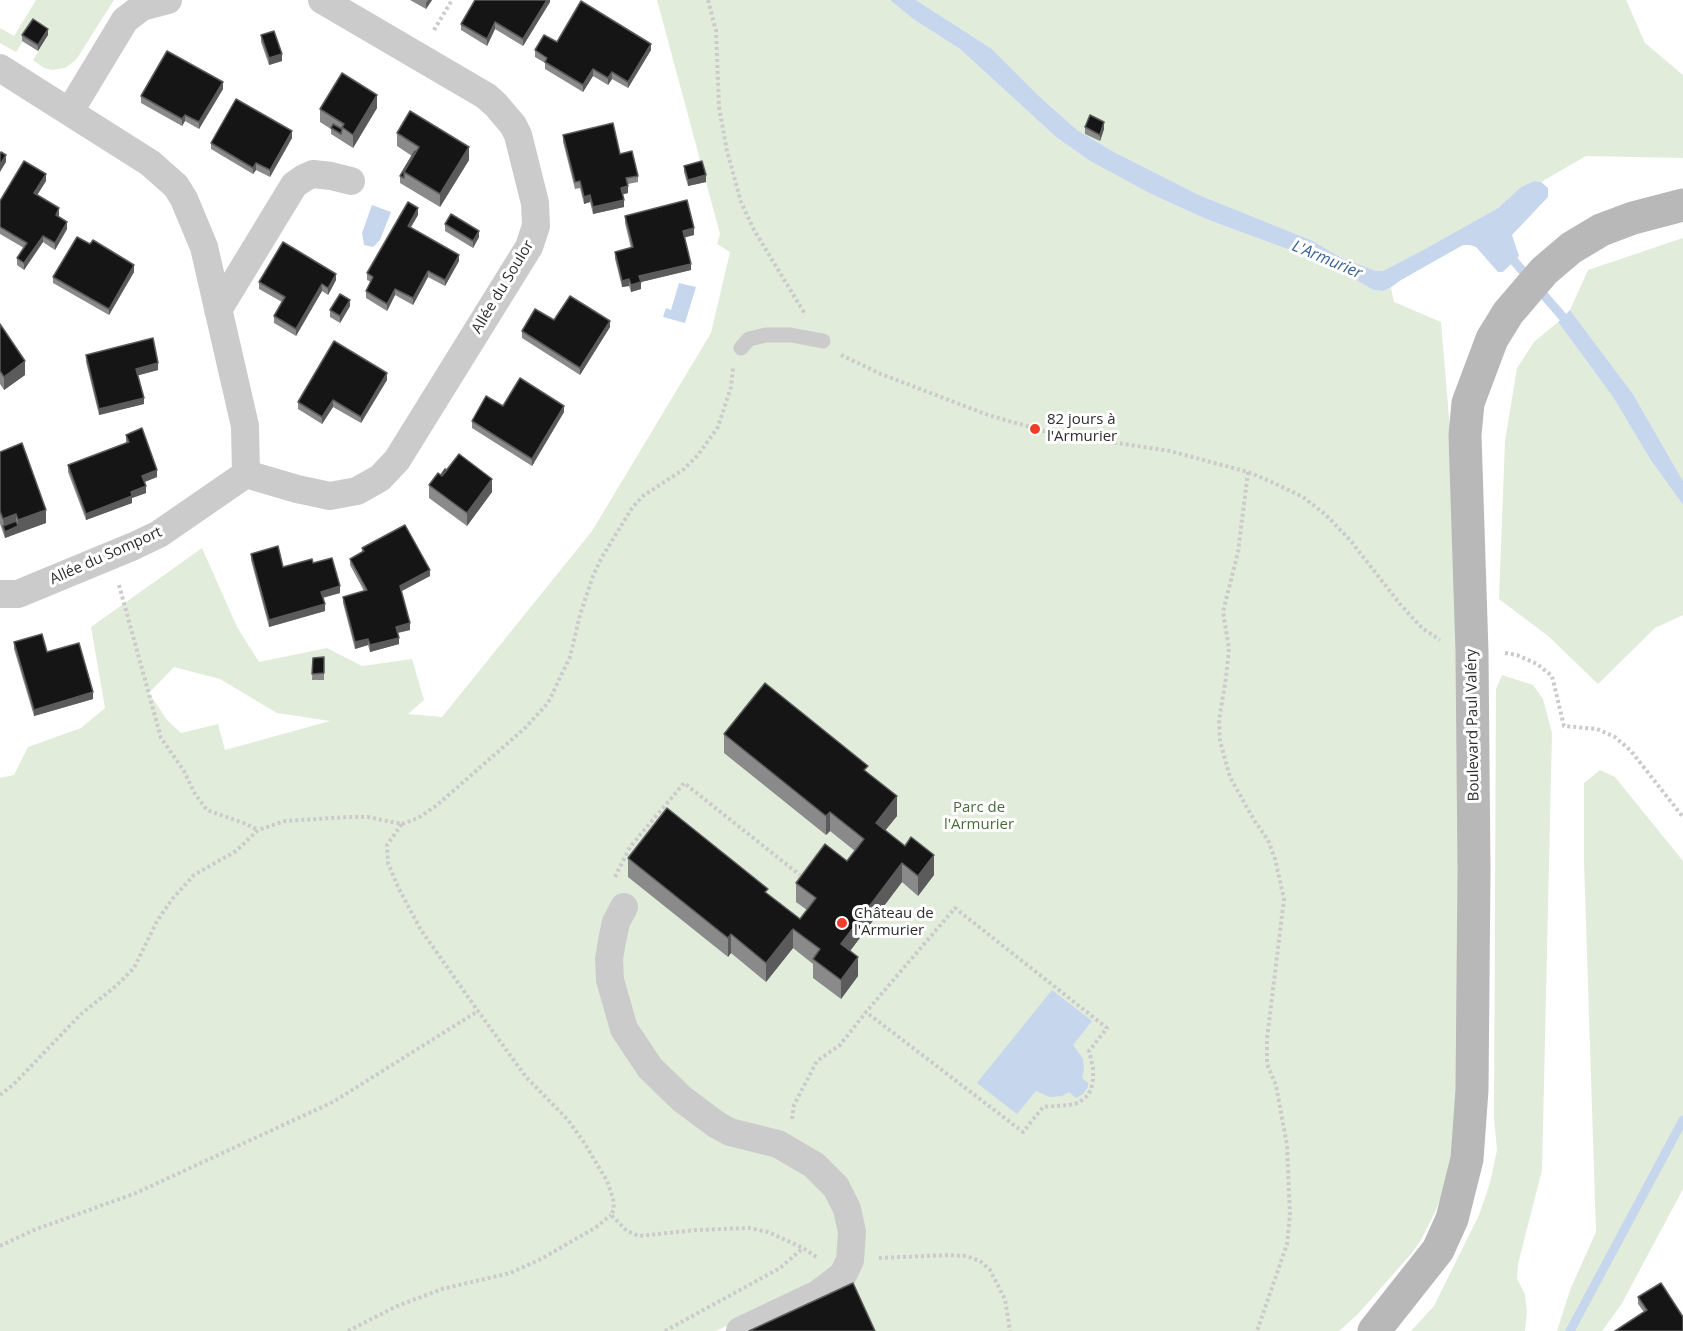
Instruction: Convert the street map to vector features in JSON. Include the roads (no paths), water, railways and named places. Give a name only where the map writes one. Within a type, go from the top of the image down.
[{"type":"street","points":[[70,111],[125,20],[142,7],[168,0]]},
{"type":"street","name":"Allée du Soulor","points":[[246,474],[330,496],[357,491],[380,478],[397,460],[523,257],[536,225],[535,203],[518,135],[500,110],[486,96],[322,0]]},
{"type":"street","points":[[0,68],[150,163],[176,186],[191,211],[204,247],[245,426],[246,474]]},
{"type":"street","points":[[218,310],[294,185],[313,174],[351,181]]},
{"type":"street","name":"Boulevard Paul Valéry","points":[[1374,1331],[1438,1250],[1452,1219],[1467,1159],[1472,1090],[1474,871],[1472,652],[1465,435],[1468,403],[1492,339],[1535,280],[1572,248],[1601,230],[1633,218],[1683,205]]},
{"type":"street","name":"Allée du Somport","points":[[0,594],[18,594],[111,557],[159,534],[246,474]]},
{"type":"street","points":[[618,896],[609,959],[610,980],[624,1029],[638,1052],[665,1084],[717,1125],[730,1132],[778,1144],[814,1165],[839,1193],[847,1209],[861,1259],[819,1294],[740,1331]]},
{"type":"lane","points":[[741,348],[749,339],[765,335],[790,335],[823,340]]},
{"type":"water","points":[[890,0],[916,0],[992,49],[1077,130],[1114,152],[1199,195],[1311,240],[1340,257],[1376,271],[1383,271],[1498,208],[1521,187],[1534,181],[1541,182],[1548,188],[1548,197],[1512,235],[1519,256],[1503,272],[1498,272],[1476,247],[1463,245],[1390,288],[1383,291],[1373,290],[1333,266],[1206,219],[1151,194],[1090,161],[1056,137],[960,49],[913,19]]},
{"type":"water","points":[[372,205],[391,212],[380,240],[373,247],[364,245],[362,233]]},
{"type":"water","points":[[679,283],[696,287],[685,323],[663,317],[666,308],[671,310]]},
{"type":"water","points":[[1570,310],[1633,394],[1683,481],[1683,505],[1650,459],[1613,397],[1558,322]]},
{"type":"water","points":[[1052,990],[1092,1021],[1073,1045],[1083,1059],[1082,1078],[1088,1083],[1088,1087],[1076,1098],[1069,1092],[1062,1096],[1050,1097],[1036,1091],[1017,1114],[977,1083]]},
{"type":"waterway","name":"L'Armurier","points":[[1507,253],[1569,324]]},
{"type":"waterway","points":[[1570,1331],[1683,1120]]},
{"type":"place","name":"82 jours à l'Armurier","points":[[1035,429]]},
{"type":"place","name":"Château de l'Armurier","points":[[842,923]]},
{"type":"park label","name":"Parc de l'Armurier","points":[[979,816]]}]
